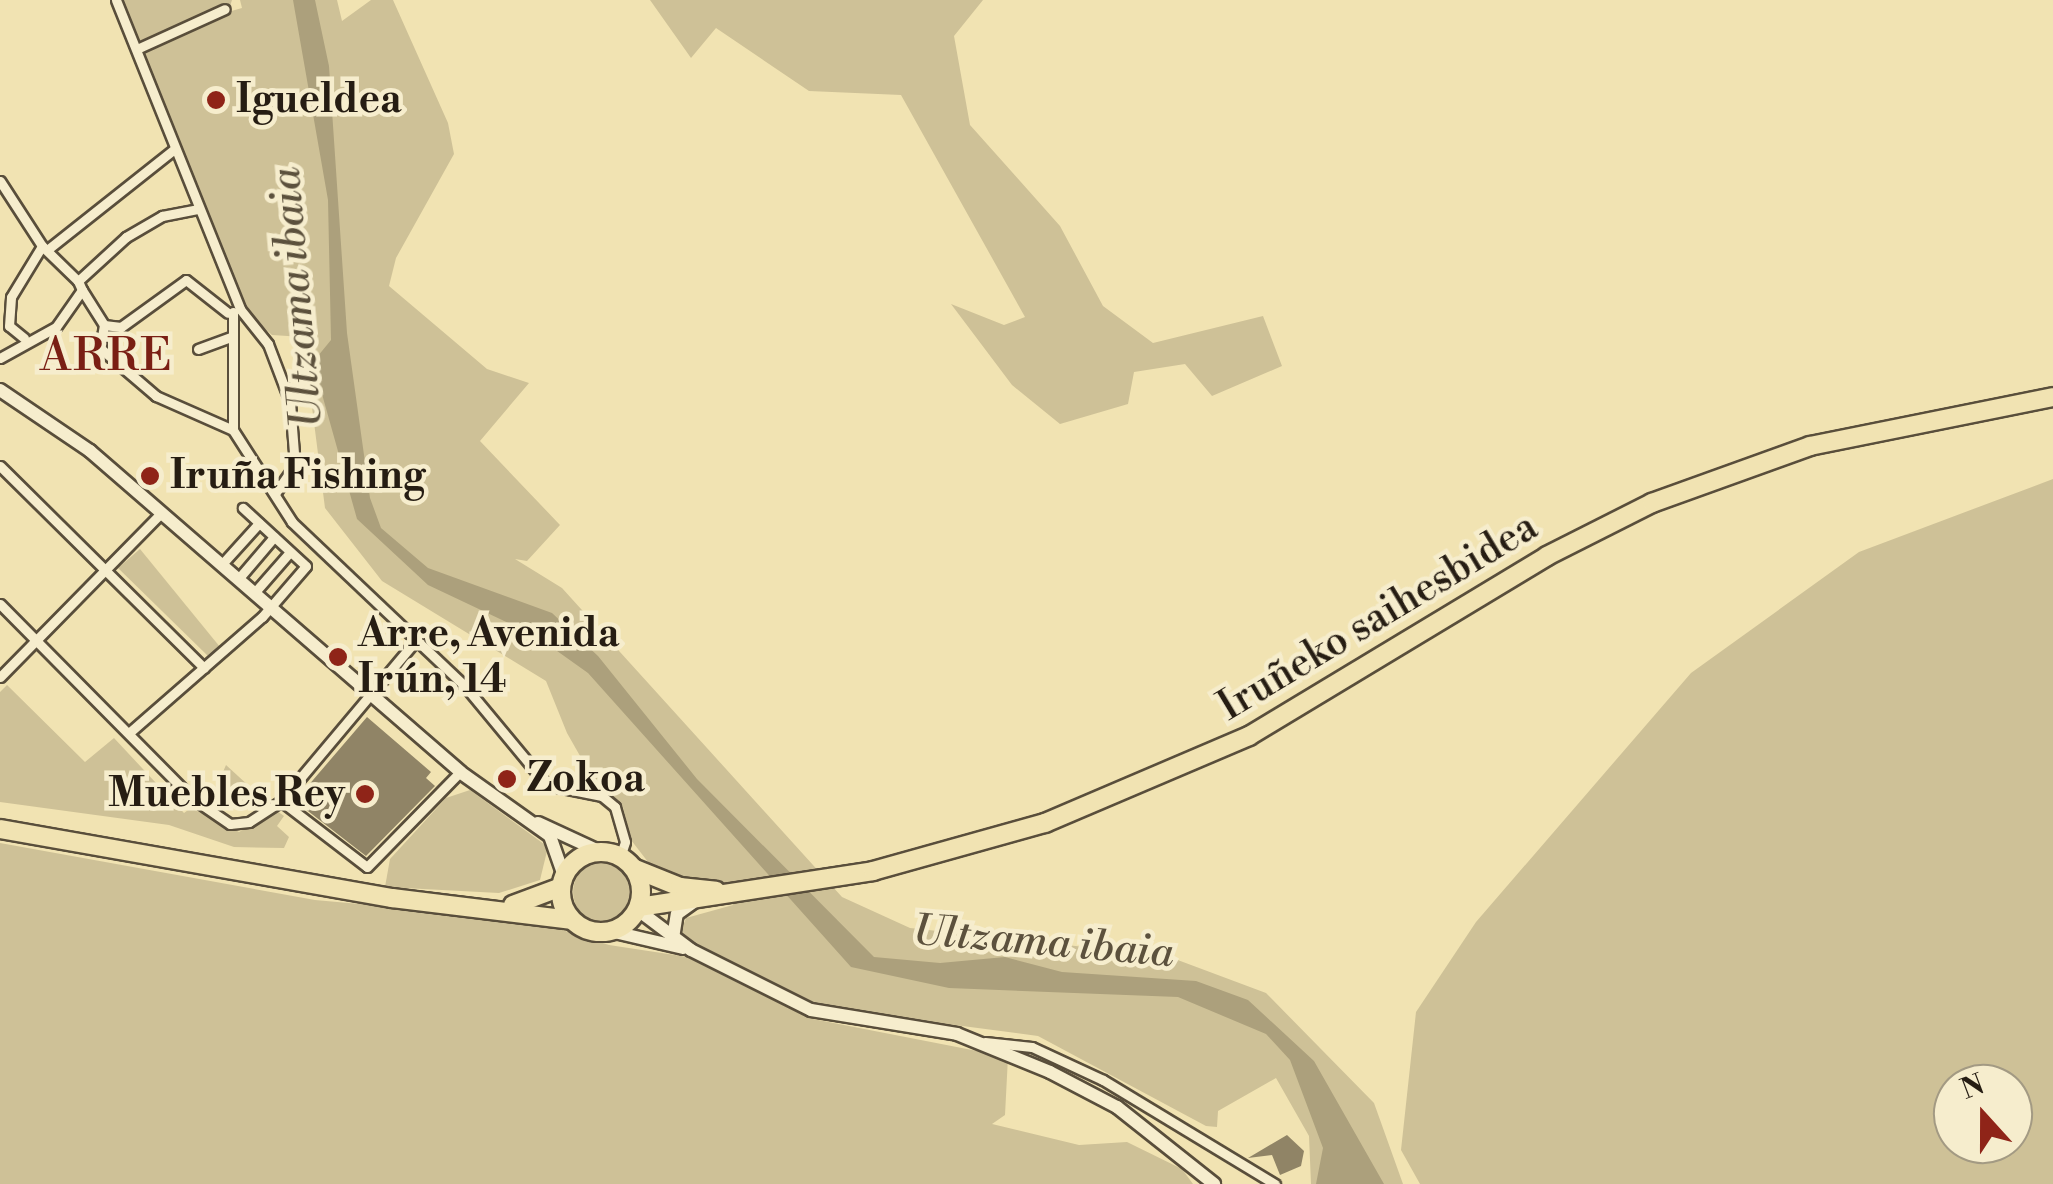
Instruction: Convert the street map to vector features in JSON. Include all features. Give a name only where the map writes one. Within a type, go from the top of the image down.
[{"type":"highway","name":"Iruñeko saihesbidea","points":[[638,908],[873,871],[1045,822],[1184,768],[1652,503],[1810,446],[2053,397]]},
{"type":"highway","points":[[0,829],[392,898],[508,906],[610,932],[638,908],[618,859],[508,906]]},
{"type":"highway","name":"Iruñeko saihesbidea","points":[[618,859],[680,887],[745,892]]},
{"type":"highway","points":[[563,881],[571,920]]},
{"type":"street","points":[[116,0],[240,309],[268,344],[297,440],[294,465],[275,494]]},
{"type":"street","points":[[138,48],[225,9]]},
{"type":"street","points":[[24,338],[9,326],[11,297],[45,248],[173,150]]},
{"type":"street","points":[[0,181],[45,248],[80,285],[104,325],[100,348],[156,396],[233,430],[292,522],[417,639],[546,785],[602,796],[616,807],[625,842],[618,859],[531,822]]},
{"type":"street","points":[[0,358],[24,338],[56,327],[80,285],[147,222],[197,208]]},
{"type":"street","points":[[104,325],[121,327],[186,280],[194,284],[228,313],[234,336],[233,430]]},
{"type":"street","points":[[228,313],[240,309]]},
{"type":"street","points":[[198,349],[234,336]]},
{"type":"street","points":[[0,390],[44,414],[460,772],[531,822],[556,846],[563,881]]},
{"type":"street","points":[[0,466],[204,668]]},
{"type":"street","points":[[130,732],[272,607],[306,566],[243,508]]},
{"type":"street","points":[[0,677],[161,513]]},
{"type":"street","points":[[222,564],[258,522]]},
{"type":"street","points":[[239,578],[274,537]]},
{"type":"street","points":[[255,592],[290,552]]},
{"type":"street","points":[[0,604],[214,818],[250,822],[282,801],[417,639]]},
{"type":"street","points":[[282,801],[367,867],[460,772]]},
{"type":"street","points":[[672,938],[677,914],[694,901]]},
{"type":"street","points":[[638,908],[691,950],[811,1010],[1061,1060],[1243,1158],[1275,1184]]},
{"type":"street","points":[[610,932],[691,950]]},
{"type":"street","points":[[986,1042],[1117,1107],[1214,1184]]},
{"type":"shaded area","points":[[116,0],[232,0],[228,12],[242,8],[240,0],[337,0],[342,21],[371,0],[393,0],[448,123],[454,154],[396,258],[389,286],[487,369],[529,383],[480,441],[560,525],[527,561],[515,559],[562,588],[842,897],[910,928],[1167,956],[1266,993],[1374,1103],[1403,1184],[1311,1184],[1309,1136],[1276,1078],[1218,1111],[1217,1127],[1206,1126],[1038,1036],[825,1008],[679,937],[686,918],[733,905],[731,883],[681,882],[655,871],[631,840],[623,807],[596,784],[567,733],[546,681],[382,581],[325,508],[303,337],[272,335],[251,316]]},
{"type":"shaded area","points":[[293,0],[315,0],[329,66],[347,333],[370,498],[381,528],[428,568],[552,613],[598,656],[697,779],[874,957],[940,963],[1005,957],[1062,972],[1196,981],[1248,1000],[1314,1061],[1384,1184],[1316,1184],[1323,1148],[1290,1060],[1266,1034],[1178,997],[949,988],[851,967],[588,673],[536,636],[428,585],[357,519],[313,362],[331,340],[328,200]]},
{"type":"shaded area","points":[[650,0],[983,0],[954,36],[970,125],[1060,226],[1103,306],[1153,343],[1263,316],[1282,366],[1212,396],[1185,364],[1134,372],[1128,404],[1060,424],[1012,385],[951,304],[1004,325],[1025,317],[901,95],[809,91],[716,28],[691,58]]},
{"type":"shaded area","points":[[2053,479],[2053,1184],[1420,1184],[1401,1150],[1416,1012],[1476,922],[1691,673],[1859,552]]},
{"type":"shaded area","points":[[140,549],[220,647],[209,657],[118,568]]},
{"type":"shaded area","points":[[7,685],[85,762],[114,738],[184,813],[191,808],[239,832],[277,811],[284,816],[277,826],[289,837],[284,848],[234,847],[169,825],[0,802],[0,692]]},
{"type":"shaded area","points":[[226,765],[261,797],[256,802],[229,808],[204,790],[216,788]]},
{"type":"shaded area","points":[[470,790],[548,847],[540,880],[499,893],[385,887],[390,859],[446,798]]},
{"type":"shaded area","points":[[0,843],[315,900],[528,919],[609,945],[688,957],[813,1019],[1008,1057],[1005,1115],[992,1124],[1079,1145],[1127,1142],[1182,1169],[1193,1184],[0,1184]]},
{"type":"shaded area","points":[[603,862],[624,871],[633,892],[624,913],[603,922],[582,913],[573,892],[582,871]]},
{"type":"building","name":"Muebles Rey","points":[[367,717],[431,772],[426,778],[435,786],[366,856],[295,801]]},
{"type":"building","points":[[1287,1135],[1304,1151],[1301,1166],[1280,1175],[1272,1155],[1248,1158]]},
{"type":"place","name":"Igueldea","points":[[216,100]]},
{"type":"place","name":"Iruña Fishing","points":[[150,476]]},
{"type":"place","name":"Arre, Avenida Irún, 14","points":[[338,657]]},
{"type":"place","name":"Zokoa","points":[[507,779]]},
{"type":"place","name":"Muebles Rey","points":[[365,794]]},
{"type":"district","name":"ARRE","points":[[107,357]]},
{"type":"water label","name":"Ultzama ibaia","points":[[298,298]]},
{"type":"water label","name":"Ultzama ibaia","points":[[1043,943]]}]
